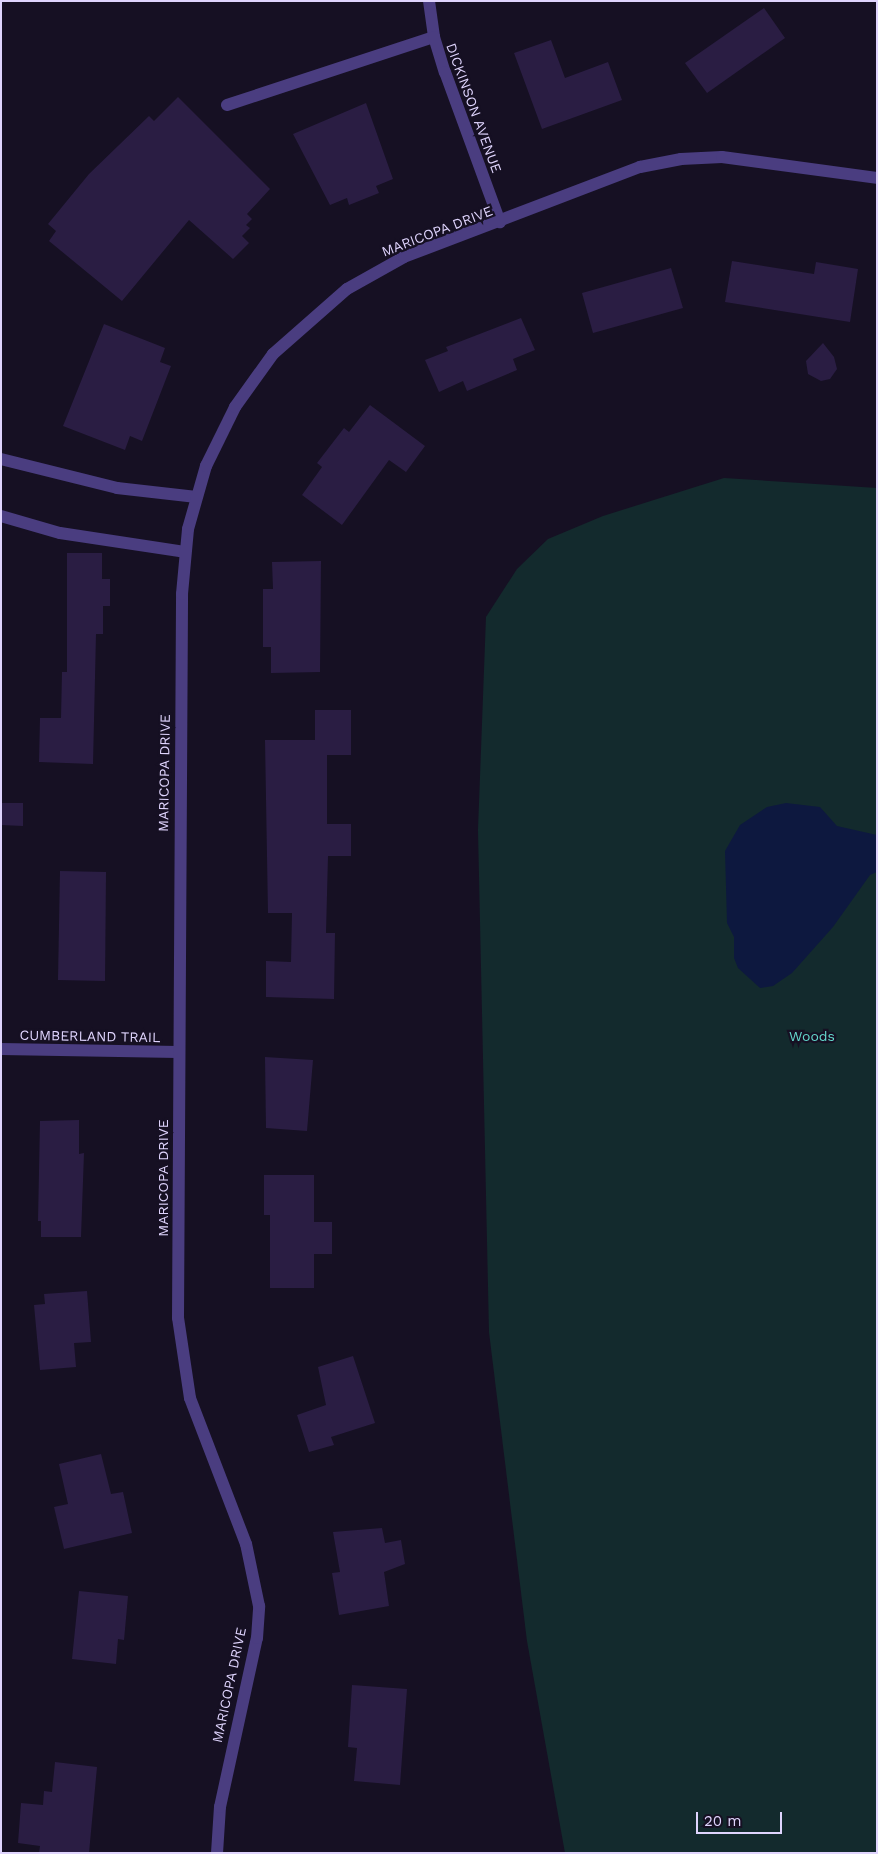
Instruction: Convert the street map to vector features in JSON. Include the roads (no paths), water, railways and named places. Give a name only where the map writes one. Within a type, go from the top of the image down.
[{"type":"street","name":"DICKINSON AVENUE","points":[[429,1],[434,37],[500,222]]},
{"type":"street","points":[[227,105],[434,37]]},
{"type":"street","name":"MARICOPA DRIVE","points":[[217,1853],[220,1807],[257,1638],[259,1606],[246,1544],[184,1372],[178,1318],[178,1052],[185,552],[196,497],[235,407],[273,354],[296,330],[347,288],[375,271],[640,167],[681,159],[722,157],[877,178]]},
{"type":"street","points":[[1,459],[116,488],[196,497]]},
{"type":"street","points":[[1,516],[60,533],[185,552]]},
{"type":"street","name":"CUMBERLAND TRAIL","points":[[1,1049],[178,1052]]},
{"type":"water","points":[[786,803],[820,807],[837,826],[877,835],[877,872],[870,875],[833,927],[792,973],[773,986],[760,988],[738,968],[734,958],[734,937],[727,923],[725,851],[740,825],[767,807]]},
{"type":"park label","name":"Woods","points":[[812,1036]]}]
